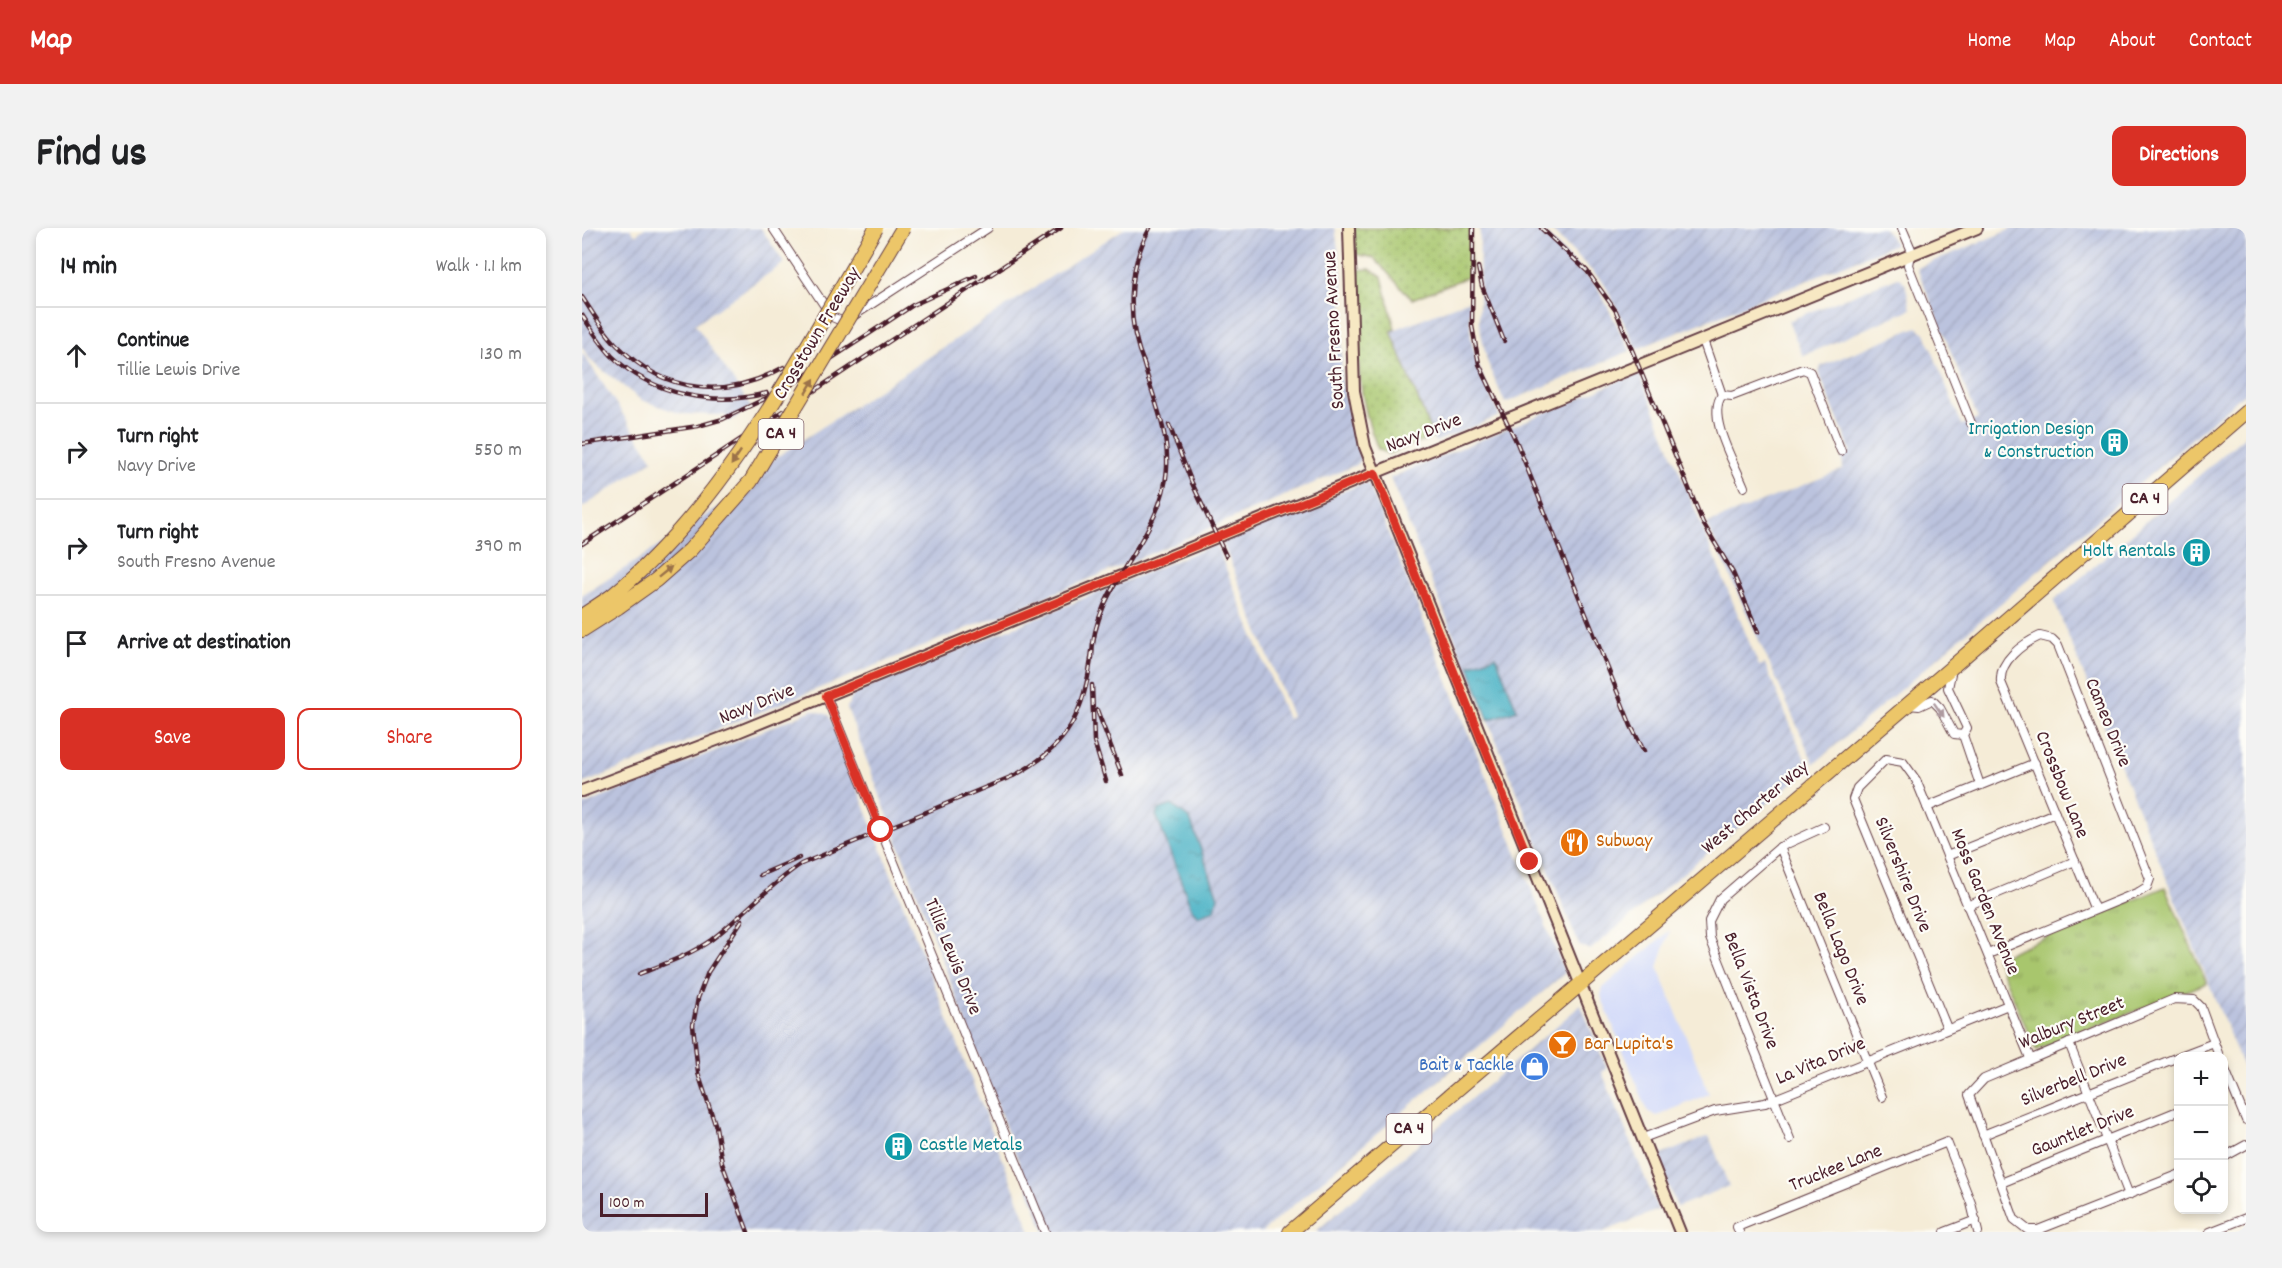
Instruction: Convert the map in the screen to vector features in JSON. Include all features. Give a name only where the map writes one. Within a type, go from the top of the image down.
[{"type":"highway","name":"Crosstown Freeway","points":[[582,630],[615,602],[678,533],[733,463],[784,384],[876,228]]},
{"type":"highway","name":"Crosstown Freeway","points":[[582,616],[615,602],[656,580],[690,550],[751,481],[903,228]]},
{"type":"highway","name":"West Charter Way","points":[[1290,1232],[1579,983],[1908,705],[2246,412]]},
{"type":"street","points":[[773,228],[832,316],[844,322],[988,228]]},
{"type":"street","name":"South Fresno Avenue","points":[[1349,228],[1354,391],[1358,422],[1375,473],[1680,1232]]},
{"type":"street","points":[[1902,228],[1911,249],[1908,265],[1971,423]]},
{"type":"street","name":"Navy Drive","points":[[582,791],[826,696],[1977,228]]},
{"type":"street","points":[[1703,339],[1722,395],[1716,406],[1717,421],[1744,487]]},
{"type":"street","points":[[1722,395],[1732,396],[1803,369],[1810,372],[1841,451]]},
{"type":"street","name":"Cameo Drive","points":[[2000,671],[2003,664],[2033,639],[2047,636],[2058,645],[2151,874],[2149,885],[2139,892],[2096,910]]},
{"type":"street","points":[[1952,667],[1948,688],[1967,728],[1963,735],[1980,785]]},
{"type":"street","name":"Crossbow Lane","points":[[2000,671],[2001,682],[2096,910]]},
{"type":"street","name":"Tillie Lewis Drive","points":[[826,696],[1045,1232]]},
{"type":"street","points":[[1908,705],[1919,706],[1932,700],[1940,708],[1954,734],[1963,735]]},
{"type":"street","name":"Silvershire Drive","points":[[1903,762],[1886,759],[1881,762],[1857,788],[1853,800],[1947,1028]]},
{"type":"street","name":"Moss Garden Avenue","points":[[1903,762],[1910,769],[1927,807],[2030,1058]]},
{"type":"street","points":[[1927,807],[2034,763]]},
{"type":"street","points":[[1947,856],[2055,813]]},
{"type":"street","points":[[1780,847],[1824,827]]},
{"type":"street","name":"Bella Vista Drive","points":[[1780,847],[1720,898],[1709,921],[1710,938],[1790,1138]]},
{"type":"street","name":"Bella Lago Drive","points":[[1780,847],[1882,1097]]},
{"type":"street","points":[[1967,906],[2075,861]]},
{"type":"street","points":[[1988,954],[2096,910]]},
{"type":"street","name":"Walbury Street","points":[[1983,1136],[1969,1095],[1974,1086],[1984,1078],[2174,999],[2194,1000],[2200,1007],[2214,1042]]},
{"type":"street","name":"La Vita Drive","points":[[1642,1138],[1715,1111],[1774,1100],[1867,1060],[2008,1005]]},
{"type":"street","points":[[2214,1042],[2218,1052]]},
{"type":"street","name":"Silverbell Drive","points":[[2191,1052],[2214,1042]]},
{"type":"street","points":[[2068,1043],[2129,1195]]},
{"type":"street","name":"Silverbell Drive","points":[[1983,1136],[2174,1059]]},
{"type":"street","points":[[2228,1078],[2246,1120]]},
{"type":"street","points":[[2228,1091],[2233,1089]]},
{"type":"street","name":"Gauntlet Drive","points":[[2001,1184],[2174,1113]]},
{"type":"street","points":[[1983,1136],[2014,1219],[2021,1226],[2038,1230],[2174,1177]]},
{"type":"street","name":"Truckee Lane","points":[[1738,1230],[1947,1142],[1976,1220]]},
{"type":"street","points":[[2228,1154],[2246,1145]]},
{"type":"street","points":[[2210,1232],[2246,1218]]},
{"type":"street","points":[[1945,1232],[1976,1220],[1978,1232]]},
{"type":"shaded area","points":[[582,228],[630,228],[635,235],[645,228],[761,228],[784,263],[695,324],[751,407],[729,422],[725,415],[682,414],[641,400],[591,361],[582,347]]},
{"type":"shaded area","points":[[1125,228],[1335,228],[1343,284],[1341,379],[1361,458],[1358,464],[1119,567],[582,784],[582,596],[756,483],[751,474]]},
{"type":"shaded area","points":[[1480,228],[1540,228],[1597,286],[1630,351],[1505,403],[1487,361],[1479,323]]},
{"type":"shaded area","points":[[1549,228],[1884,228],[1895,244],[1637,349],[1604,283]]},
{"type":"shaded area","points":[[2014,228],[2246,228],[2246,392],[1814,764],[1707,524],[1843,469],[1842,456],[1851,452],[1819,373],[1821,366],[1917,327],[1925,333],[1962,425],[1978,419],[1917,268]]},
{"type":"shaded area","points":[[1898,277],[1905,283],[1911,309],[1803,356],[1788,321]]},
{"type":"shaded area","points":[[1469,300],[1471,338],[1477,363],[1499,416],[1435,442],[1391,331]]},
{"type":"shaded area","points":[[582,352],[653,460],[582,508]]},
{"type":"shaded area","points":[[1639,373],[1759,666],[1765,664],[1809,769],[1590,950],[1579,945],[1390,478]]},
{"type":"shaded area","points":[[2246,435],[2246,1075],[2054,601]]},
{"type":"shaded area","points":[[1364,483],[1369,485],[1565,973],[1262,1232],[1045,1232],[847,708],[854,693],[1216,544],[1287,719],[1292,716],[1222,541]]},
{"type":"shaded area","points":[[813,710],[829,715],[1031,1232],[582,1232],[582,806]]},
{"type":"shaded area","points":[[1670,930],[1658,967],[1709,1094],[1657,1116],[1648,1112],[1601,996],[1603,988]]},
{"type":"shaded area","points":[[1581,1005],[1607,1069],[1602,1072],[1658,1210],[1603,1232],[1315,1232]]},
{"type":"shaded area","points":[[1709,1136],[1729,1186],[1677,1207],[1656,1157]]},
{"type":"green space","points":[[1354,228],[1470,228],[1470,276],[1412,299],[1374,258],[1355,254]]},
{"type":"green space","points":[[1370,269],[1382,277],[1395,329],[1391,331],[1433,437],[1388,454],[1378,449],[1370,427],[1364,405],[1358,361],[1356,270]]},
{"type":"green space","points":[[2165,887],[2207,983],[2036,1050],[1996,958]]},
{"type":"water","points":[[1496,656],[1517,710],[1488,720],[1469,665]]},
{"type":"water","points":[[1172,805],[1190,819],[1218,897],[1215,910],[1198,916],[1192,910],[1156,815],[1158,810]]},
{"type":"railway","points":[[582,544],[1061,228]]},
{"type":"railway","points":[[1145,366],[1135,332],[1132,296],[1137,261],[1150,228]]},
{"type":"railway","points":[[1473,228],[1472,326],[1479,364],[1517,443],[1631,726],[1644,751]]},
{"type":"railway","points":[[1541,228],[1587,271],[1616,311],[1703,523],[1733,573],[1758,632]]},
{"type":"railway","points":[[1478,267],[1482,286],[1504,341]]},
{"type":"railway","points":[[582,444],[698,426],[723,419],[783,390],[913,305],[976,276]]},
{"type":"railway","points":[[582,297],[617,345],[655,374],[676,382],[697,387],[740,384],[762,378],[784,367]]},
{"type":"railway","points":[[582,315],[612,356],[628,369],[665,389],[705,398],[726,399],[767,393]]},
{"type":"railway","points":[[1092,658],[1095,632],[1103,608],[1142,540],[1163,494],[1167,468],[1165,440],[1143,361]]},
{"type":"railway","points":[[1169,425],[1192,483],[1226,556]]},
{"type":"railway","points":[[639,974],[686,955],[711,940],[801,864],[1013,776],[1032,765],[1061,740],[1071,725],[1085,692],[1092,651]]},
{"type":"railway","points":[[1092,685],[1094,741],[1106,781]]},
{"type":"railway","points":[[1097,710],[1122,775]]},
{"type":"railway","points":[[760,875],[799,858]]},
{"type":"railway","points":[[742,920],[708,972],[698,998],[693,1025],[698,1073],[716,1127],[722,1163],[748,1232]]},
{"type":"place","name":"Irrigation Design & Construction","points":[[2115,442]]},
{"type":"place","name":"Holt Rentals","points":[[2197,552]]},
{"type":"place","name":"Subway","points":[[1575,842]]},
{"type":"place","name":"Bar Lupita's","points":[[1563,1045]]},
{"type":"place","name":"Bait & Tackle","points":[[1535,1066]]},
{"type":"place","name":"Castle Metals","points":[[898,1146]]},
{"type":"route","points":[[881,830],[826,696],[1375,473],[1530,862]]}]
